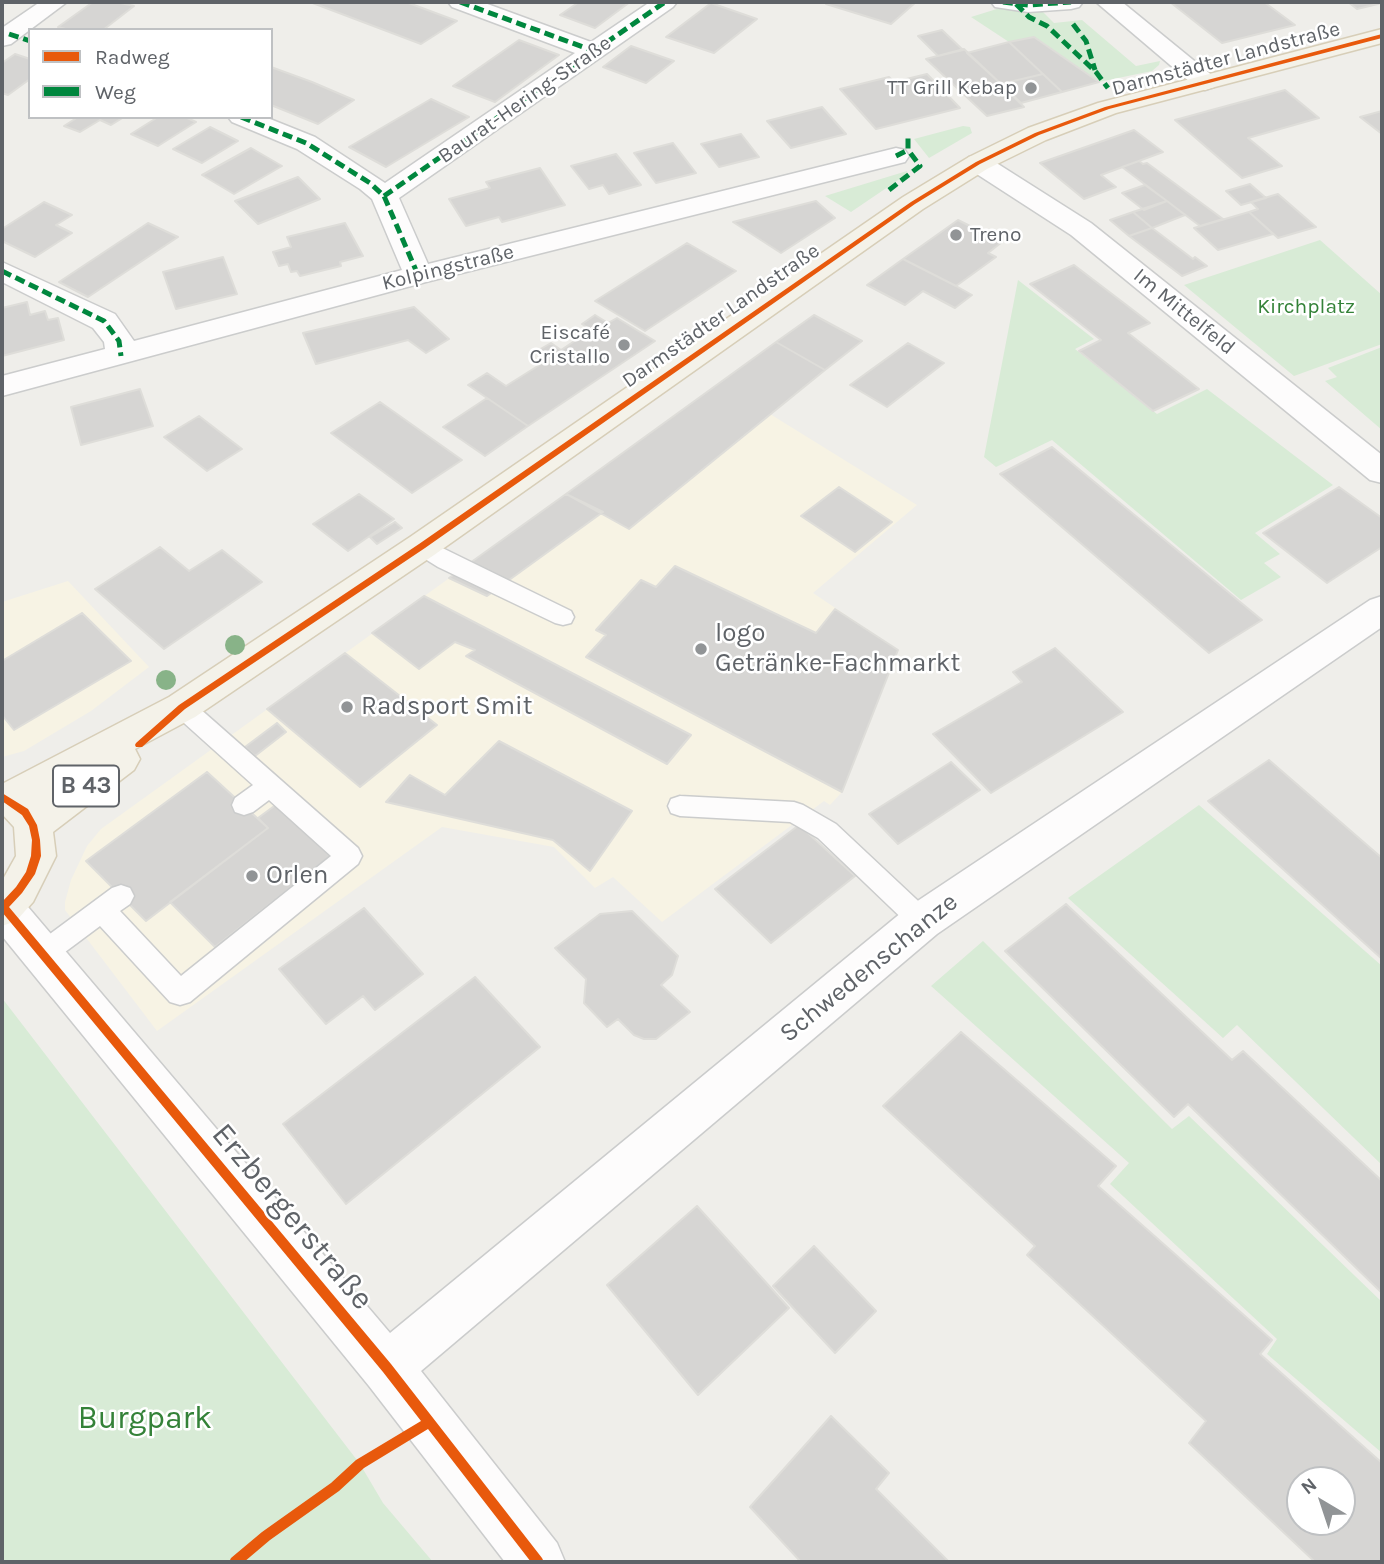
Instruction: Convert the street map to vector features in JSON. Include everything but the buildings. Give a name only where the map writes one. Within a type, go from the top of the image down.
[{"type":"main road","name":"Darmstädter Landstraße","points":[[3,907],[30,874],[36,856],[14,807],[139,745],[183,707],[422,545],[913,203],[978,163],[1037,134],[1088,114],[1382,36]]},
{"type":"street","points":[[14,38],[55,2]]},
{"type":"street","points":[[460,2],[594,51]]},
{"type":"street","name":"Baurat-Hering-Straße","points":[[384,196],[665,2]]},
{"type":"street","points":[[1003,2],[1028,5],[1071,2]]},
{"type":"street","points":[[1108,2],[1205,82]]},
{"type":"street","points":[[246,119],[306,144],[370,183],[384,196],[418,275]]},
{"type":"street","name":"Kolpingstraße","points":[[2,386],[418,275],[896,156]]},
{"type":"street","name":"Im Mittelfeld","points":[[978,163],[1081,229],[1382,472]]},
{"type":"street","points":[[2,271],[104,321],[118,341],[121,356]]},
{"type":"street","name":"Schwedenschanze","points":[[387,1368],[922,921],[1382,609]]},
{"type":"street","name":"Erzbergerstraße","points":[[3,907],[387,1368],[538,1562]]},
{"type":"lane","points":[[422,545],[454,565],[563,617]]},
{"type":"lane","points":[[44,953],[112,903],[180,993],[349,856],[183,707]]},
{"type":"lane","points":[[244,806],[270,786]]},
{"type":"lane","points":[[680,806],[794,812],[827,831],[922,921]]},
{"type":"shaded area","points":[[770,414],[917,505],[813,593],[898,650],[842,792],[830,805],[824,801],[662,922],[613,877],[595,888],[554,847],[442,827],[157,1031],[65,910],[71,880],[87,846],[101,829],[566,494],[629,529]]},
{"type":"shaded area","points":[[68,581],[149,667],[91,711],[24,751],[2,757],[2,602]]},
{"type":"green space","points":[[1000,8],[1042,11],[1054,23],[1082,20],[1136,66],[1160,61],[1159,65],[1152,71],[1099,82],[1034,37],[1009,42],[971,17]]},
{"type":"green space","points":[[963,126],[970,127],[972,133],[929,158],[914,139]]},
{"type":"green space","points":[[907,171],[907,174],[851,212],[825,196]]},
{"type":"green space","name":"Kirchplatz","points":[[1320,240],[1382,295],[1382,344],[1294,376],[1184,285]]},
{"type":"green space","points":[[1018,280],[1094,339],[1075,349],[1157,414],[1207,389],[1333,485],[1255,533],[1280,554],[1264,563],[1281,577],[1241,600],[1052,440],[996,467],[984,457]]},
{"type":"green space","points":[[1382,347],[1382,430],[1325,381],[1337,377],[1328,368]]},
{"type":"green space","points":[[1199,805],[1382,966],[1382,1165],[1237,1025],[1223,1038],[1068,898]]},
{"type":"green space","points":[[983,941],[1172,1129],[1189,1116],[1382,1302],[1382,1453],[1267,1354],[1277,1339],[1110,1184],[1129,1163],[931,986]]},
{"type":"green space","name":"Burgpark","points":[[2,998],[360,1464],[383,1503],[433,1562],[2,1562]]},
{"type":"marked path","points":[[460,2],[594,51]]},
{"type":"marked path","points":[[384,196],[665,2]]},
{"type":"marked path","points":[[1003,2],[1028,5],[1071,2]]},
{"type":"marked path","points":[[1016,4],[1029,17],[1047,26],[1096,72],[1108,88]]},
{"type":"marked path","points":[[1073,24],[1086,41],[1095,70]]},
{"type":"marked path","points":[[9,34],[28,40]]},
{"type":"marked path","points":[[246,119],[306,143],[370,183],[384,196],[418,275]]},
{"type":"marked path","points":[[896,156],[908,150],[908,136]]},
{"type":"marked path","points":[[889,190],[920,166],[908,150]]},
{"type":"marked path","points":[[2,271],[104,321],[119,341],[121,356]]},
{"type":"cycle path","points":[[139,745],[182,707],[422,546],[913,203],[978,163],[1037,134],[1107,108],[1382,36]]},
{"type":"cycle path","points":[[2,797],[25,812],[33,825],[36,840],[36,856],[30,874],[2,908]]},
{"type":"cycle path","points":[[3,907],[387,1368],[538,1562]]},
{"type":"cycle path","points":[[235,1562],[266,1536],[335,1487],[360,1464],[429,1422]]},
{"type":"place","name":"TT Grill Kebap","points":[[1031,88]]},
{"type":"place","name":"Treno","points":[[956,235]]},
{"type":"place","name":"Eiscafé Cristallo","points":[[624,345]]},
{"type":"place","name":"logo Getränke-Fachmarkt","points":[[701,649]]},
{"type":"place","name":"Radsport Smit","points":[[347,707]]},
{"type":"place","name":"Orlen","points":[[252,876]]}]
